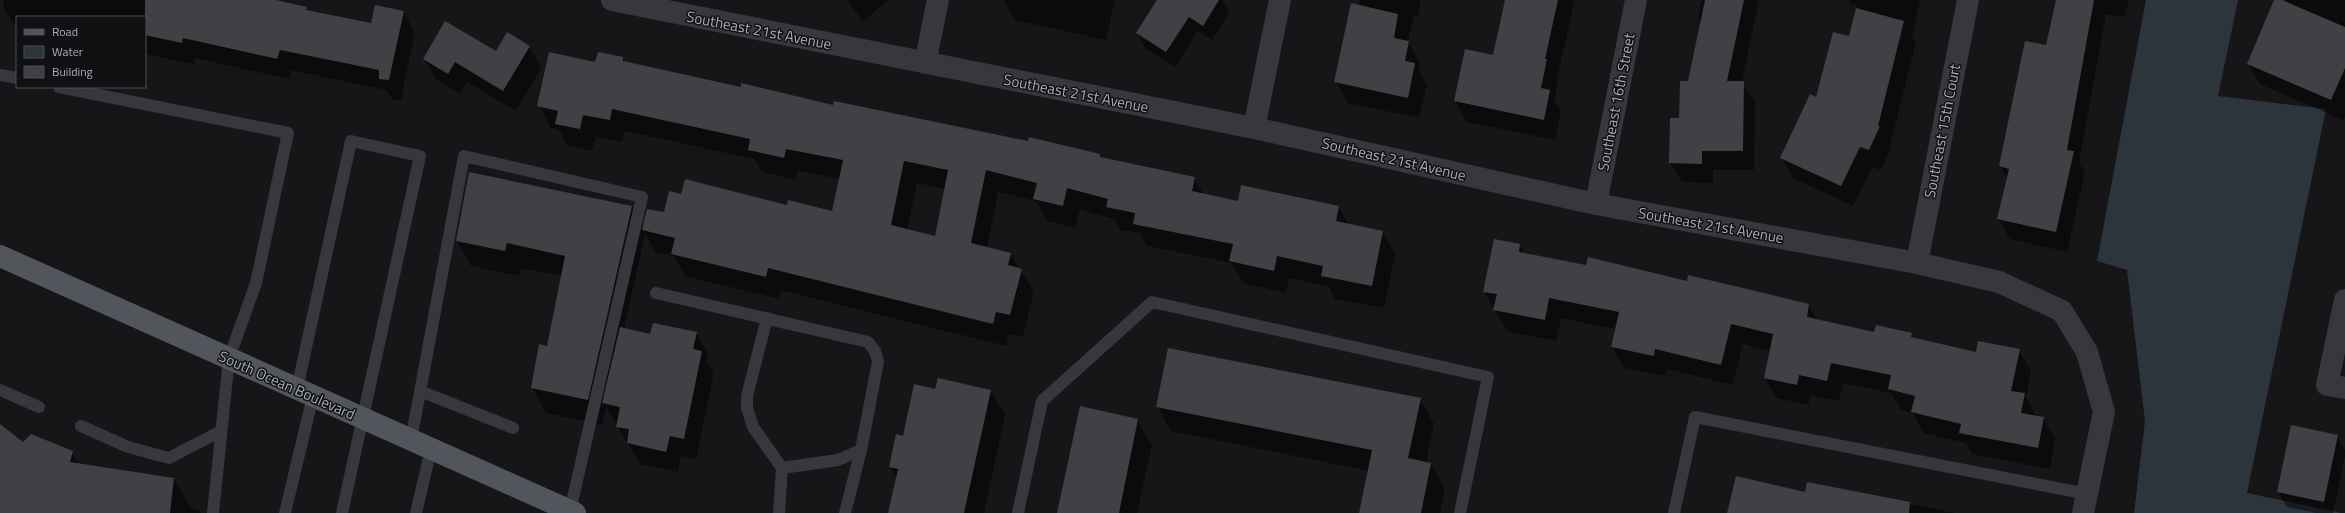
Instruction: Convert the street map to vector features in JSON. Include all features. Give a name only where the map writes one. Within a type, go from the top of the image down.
[{"type":"main road","name":"South Ocean Boulevard","points":[[0,256],[431,448],[562,510]]},
{"type":"street","name":"Southeast 21st Avenue","points":[[612,0],[925,64],[1254,128],[1596,204],[1917,263],[1999,282],[2062,311],[2087,352],[2104,412],[2085,503]]},
{"type":"street","points":[[925,64],[938,0]]},
{"type":"street","points":[[1254,128],[1280,0]]},
{"type":"street","name":"Southeast 16th Street","points":[[1596,204],[1636,0]]},
{"type":"street","name":"Southeast 15th Court","points":[[1917,263],[1968,0]]},
{"type":"street","points":[[2345,300],[2327,385],[2345,388]]},
{"type":"lane","points":[[0,75],[16,78]]},
{"type":"lane","points":[[64,88],[288,134],[256,283],[228,358],[213,513]]},
{"type":"lane","points":[[285,513],[305,392],[351,141],[420,156],[364,419],[342,513]]},
{"type":"lane","points":[[411,440],[464,156],[642,197],[562,510]]},
{"type":"lane","points":[[656,293],[868,342],[875,351],[878,362],[861,450],[845,513]]},
{"type":"lane","points":[[1018,513],[1042,401],[1152,302],[1488,377],[1460,513]]},
{"type":"lane","points":[[768,318],[747,396],[747,408],[753,427],[782,468],[779,513]]},
{"type":"lane","points":[[0,390],[39,407]]},
{"type":"lane","points":[[420,391],[513,428]]},
{"type":"lane","points":[[1674,513],[1695,417],[2085,503]]},
{"type":"lane","points":[[81,426],[128,447],[169,458],[221,431]]},
{"type":"lane","points":[[416,513],[431,448]]},
{"type":"lane","points":[[782,468],[838,460],[861,450]]},
{"type":"water","points":[[2146,0],[2238,0],[2218,96],[2326,109],[2247,493],[2341,513],[2134,513],[2145,421],[2127,270],[2097,261]]},
{"type":"building","points":[[145,0],[276,0],[307,7],[306,10],[371,23],[375,5],[404,11],[389,80],[379,79],[379,70],[280,50],[277,59],[183,38],[182,43],[146,35]]},
{"type":"building","points":[[1157,0],[1219,0],[1203,26],[1189,17],[1166,52],[1136,33]]},
{"type":"building","points":[[1505,0],[1558,0],[1545,59],[1547,59],[1541,88],[1550,90],[1544,120],[1454,101],[1465,49],[1493,55]]},
{"type":"building","points":[[1705,0],[1744,0],[1727,81],[1744,81],[1743,151],[1702,151],[1702,164],[1669,163],[1670,118],[1679,118],[1680,81],[1688,81]]},
{"type":"building","points":[[2056,0],[2094,0],[2067,150],[2074,151],[2056,232],[1997,219],[2009,169],[1999,166],[2025,41],[2046,45]]},
{"type":"building","points":[[2274,0],[2282,0],[2345,27],[2345,68],[2331,100],[2247,64]]},
{"type":"building","points":[[1351,3],[1398,14],[1394,38],[1409,41],[1405,61],[1415,63],[1408,98],[1334,82]]},
{"type":"building","points":[[1856,8],[1904,21],[1878,126],[1880,126],[1869,150],[1860,147],[1841,186],[1780,158],[1810,94],[1816,97],[1833,32],[1849,36]]},
{"type":"building","points":[[445,21],[496,51],[507,32],[530,46],[503,91],[455,62],[448,74],[423,59]]},
{"type":"building","points":[[549,52],[595,62],[598,52],[623,57],[623,61],[741,87],[741,83],[833,105],[834,101],[1028,141],[1029,137],[1100,154],[1100,157],[1195,177],[1192,191],[1238,201],[1241,185],[1339,206],[1336,221],[1383,231],[1372,286],[1321,276],[1323,266],[1277,256],[1274,271],[1229,261],[1233,244],[1133,224],[1135,213],[1106,207],[1108,199],[1067,188],[1063,206],[1033,199],[1037,183],[986,170],[971,243],[1011,253],[1008,265],[1022,269],[1010,315],[996,312],[993,324],[768,268],[766,277],[671,254],[675,238],[642,230],[647,209],[664,212],[669,191],[681,194],[685,179],[787,205],[788,200],[832,211],[843,160],[786,149],[784,158],[748,150],[750,139],[612,109],[610,120],[583,115],[580,129],[555,124],[558,111],[537,106]],"holes":[[[904,161],[948,170],[935,236],[891,225]]]},
{"type":"building","points":[[469,172],[632,206],[588,400],[531,388],[539,344],[547,346],[565,256],[507,243],[505,251],[456,241]]},
{"type":"building","points":[[1494,239],[1520,244],[1519,252],[1586,265],[1588,257],[1687,281],[1688,275],[1809,304],[1807,317],[1874,332],[1876,325],[1912,333],[1911,337],[1976,352],[1978,341],[2020,349],[2011,391],[2025,393],[2021,413],[2044,417],[2038,448],[1959,433],[1961,424],[1911,412],[1915,396],[1888,389],[1891,375],[1831,363],[1827,381],[1799,375],[1797,385],[1764,378],[1773,334],[1731,324],[1721,365],[1655,349],[1654,356],[1611,347],[1619,312],[1549,298],[1545,320],[1493,310],[1497,294],[1483,292]]},
{"type":"building","points":[[653,323],[697,332],[693,349],[702,351],[684,439],[670,436],[666,452],[627,443],[629,429],[616,427],[620,407],[602,403],[620,327],[650,334]]},
{"type":"building","points":[[1168,348],[1421,398],[1408,458],[1431,463],[1421,513],[1359,513],[1372,450],[1156,407]]},
{"type":"building","points":[[938,378],[991,390],[964,513],[888,513],[898,469],[889,467],[896,434],[903,436],[914,384],[935,389]]},
{"type":"building","points":[[1080,406],[1138,419],[1119,513],[1057,513]]},
{"type":"building","points":[[0,424],[23,442],[31,434],[73,451],[70,462],[174,478],[170,513],[0,513]]},
{"type":"building","points":[[2291,425],[2338,435],[2324,502],[2277,492]]},
{"type":"building","points":[[1736,476],[1805,492],[1807,482],[1910,502],[1909,513],[1727,513]]}]
